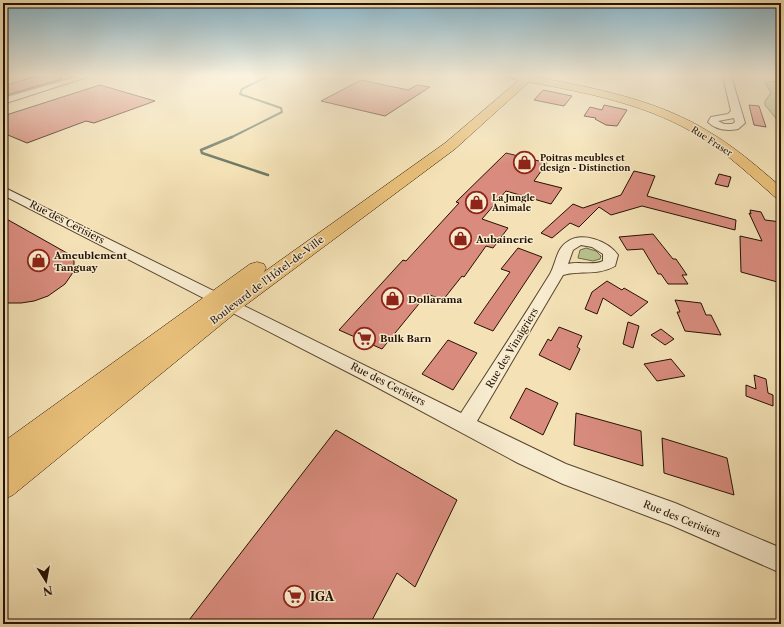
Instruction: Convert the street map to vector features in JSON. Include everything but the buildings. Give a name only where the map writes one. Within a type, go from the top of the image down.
[{"type":"main road","name":"Boulevard de l'Hôtel-de-Ville","points":[[3,458],[224,302],[450,146],[492,105]]},
{"type":"main road","name":"Rue Fraser","points":[[636,105],[676,120],[700,132],[728,151],[781,194]]},
{"type":"main road","name":"Boulevard de l'Hôtel-de-Ville","points":[[3,485],[224,302]]},
{"type":"street","points":[[734,105],[735,111]]},
{"type":"street","name":"Rue des Cerisiers","points":[[3,190],[466,424],[499,443],[563,473],[675,515],[781,561]]},
{"type":"street","name":"Rue des Vinaigriers","points":[[466,424],[558,272]]},
{"type":"green space","points":[[765,105],[781,105],[781,132],[779,122]]},
{"type":"green space","points":[[586,248],[596,251],[601,256],[600,259],[593,261],[578,258],[580,250]]},
{"type":"waterway","points":[[232,137],[282,112],[281,108],[273,105]]},
{"type":"waterway","points":[[232,137],[201,150],[202,153],[268,175]]},
{"type":"place","name":"Poitras meubles et design - Distinction","points":[[524,162]]},
{"type":"place","name":"La Jungle Animale","points":[[477,202]]},
{"type":"place","name":"Aubainerie","points":[[461,239]]},
{"type":"place","name":"Ameublement Tanguay","points":[[39,261]]},
{"type":"place","name":"Dollarama","points":[[393,299]]},
{"type":"place","name":"Bulk Barn","points":[[365,338]]},
{"type":"place","name":"IGA","points":[[295,596]]}]
